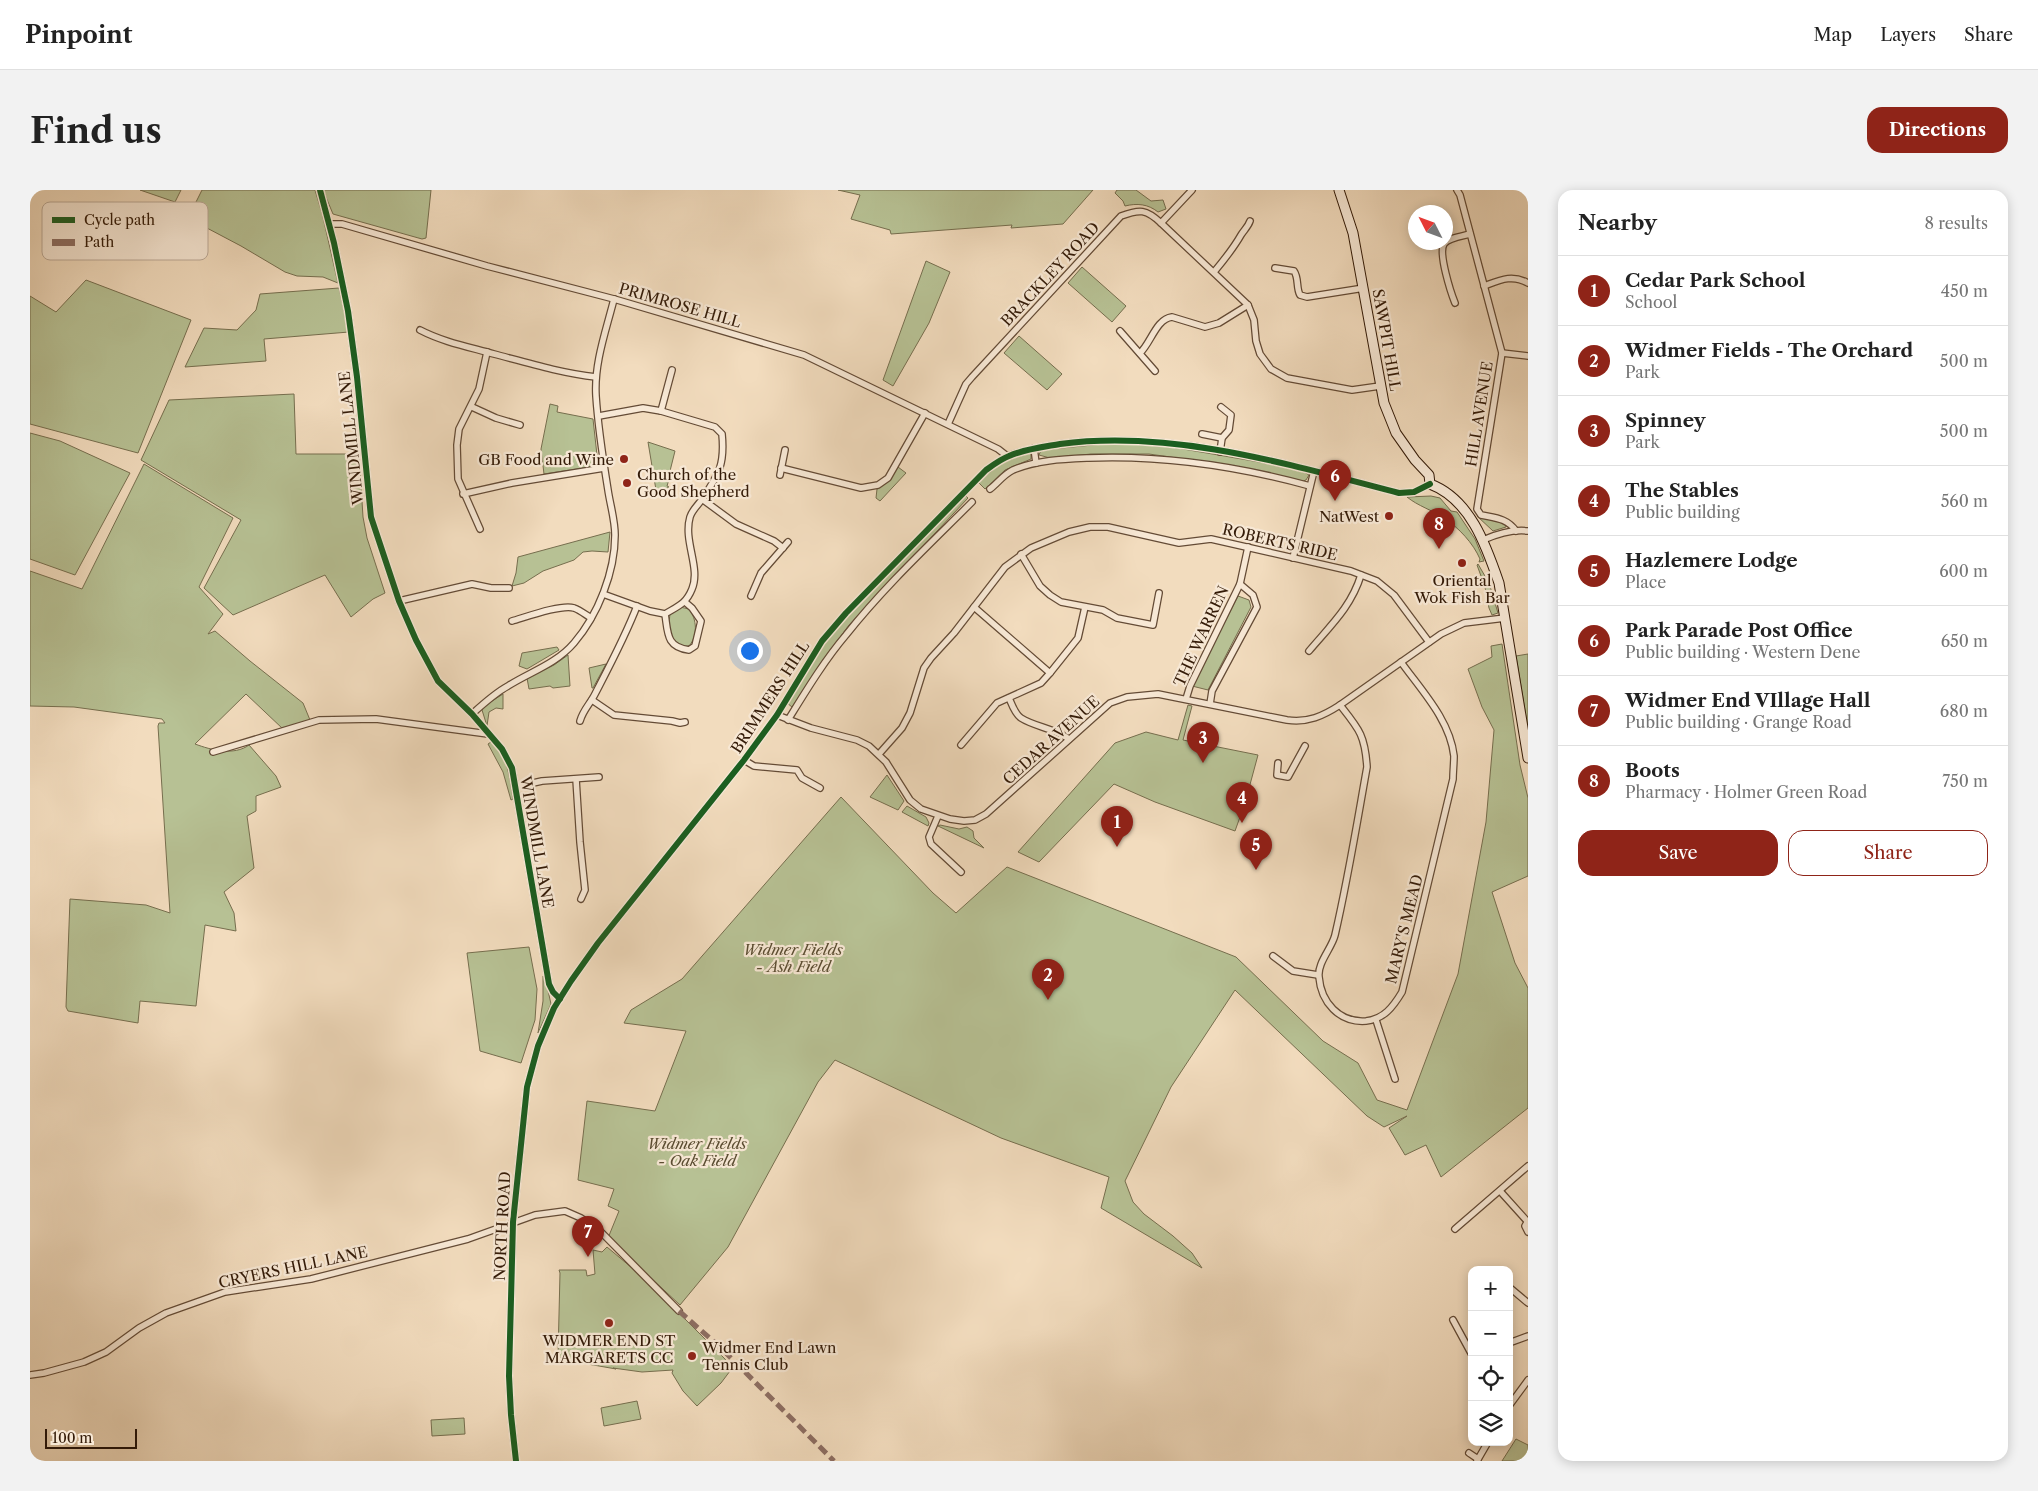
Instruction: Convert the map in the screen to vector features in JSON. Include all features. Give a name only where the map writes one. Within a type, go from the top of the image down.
[{"type":"street","name":"WINDMILL LANE","points":[[320,190],[330,224],[351,330],[358,377],[371,517],[399,600],[416,640],[438,681],[472,714],[502,749],[512,768],[549,984],[553,992],[560,999]]},
{"type":"street","points":[[1161,223],[1192,190]]},
{"type":"street","name":"SAWPIT HILL","points":[[1339,190],[1353,233],[1384,403],[1396,433],[1415,460],[1429,475],[1430,484]]},
{"type":"street","name":"HILL AVENUE","points":[[1457,190],[1502,353],[1477,510],[1481,515],[1506,520],[1516,531]]},
{"type":"street","name":"BRACKLEY ROAD","points":[[948,424],[966,384],[1120,216],[1136,210],[1152,215],[1248,305]]},
{"type":"street","points":[[1214,272],[1232,252],[1250,221]]},
{"type":"street","name":"PRIMROSE HILL","points":[[330,224],[342,224],[487,266],[614,299],[804,355],[948,424],[998,449],[1007,456]]},
{"type":"street","points":[[1455,303],[1442,252],[1443,245],[1470,234]]},
{"type":"street","points":[[1275,268],[1294,271],[1297,275],[1297,291],[1300,295],[1306,297],[1364,288]]},
{"type":"street","points":[[1484,286],[1505,278],[1521,279],[1528,283]]},
{"type":"street","points":[[472,714],[506,686],[560,657],[575,643],[591,618],[608,580],[615,534],[604,468],[596,377],[598,360],[614,299]]},
{"type":"street","points":[[1140,353],[1146,348],[1160,323],[1168,318],[1172,317],[1205,327],[1219,323],[1248,305],[1254,320],[1256,341],[1260,354],[1271,369],[1287,378],[1352,390],[1380,386]]},
{"type":"street","points":[[420,330],[436,338],[568,374],[596,377]]},
{"type":"street","points":[[1120,330],[1155,371]]},
{"type":"street","points":[[480,529],[463,494],[458,478],[457,445],[460,429],[479,389],[487,352]]},
{"type":"street","points":[[1502,353],[1528,356]]},
{"type":"street","points":[[662,411],[672,370]]},
{"type":"street","points":[[472,407],[496,418],[520,425]]},
{"type":"street","points":[[1220,407],[1231,415],[1229,430],[1222,438],[1220,452]]},
{"type":"street","points":[[598,416],[643,408],[662,411],[715,427],[722,434],[724,454],[716,479],[690,515],[687,534],[694,570],[693,586],[686,602],[665,614],[603,594]]},
{"type":"street","points":[[785,450],[780,471],[861,488],[878,485],[888,478],[925,413]]},
{"type":"street","points":[[1202,434],[1222,438]]},
{"type":"street","name":"BRIMMERS HILL","points":[[560,999],[598,943],[744,760],[777,715],[818,647],[846,613],[986,470],[1007,456],[1034,448],[1090,440],[1158,442],[1289,464],[1399,493],[1422,490],[1430,484]]},
{"type":"street","points":[[1034,448],[1036,463]]},
{"type":"street","points":[[990,490],[1000,478],[1013,470],[1036,463],[1072,458],[1154,457],[1272,476],[1310,486]]},
{"type":"street","points":[[463,494],[512,483],[604,468]]},
{"type":"street","points":[[1293,558],[1314,471]]},
{"type":"street","points":[[1430,484],[1451,495],[1462,507],[1483,540],[1499,583],[1528,758]]},
{"type":"street","points":[[702,500],[736,524],[774,541],[783,548]]},
{"type":"street","points":[[788,720],[808,687],[846,635],[895,580],[972,502]]},
{"type":"street","name":"ROBERTS RIDE","points":[[879,754],[902,728],[910,713],[928,663],[1005,567],[1020,554],[1069,532],[1090,527],[1108,527],[1179,543],[1211,539],[1361,575],[1377,581],[1394,595],[1429,642]]},
{"type":"street","points":[[1483,540],[1495,535],[1528,531]]},
{"type":"street","points":[[751,596],[762,573],[788,542]]},
{"type":"street","name":"THE WARREN","points":[[1186,699],[1190,686],[1240,584],[1248,547]]},
{"type":"street","points":[[1020,554],[1040,586],[1050,595],[1062,602],[1103,610],[1117,618],[1152,627],[1159,593]]},
{"type":"street","points":[[1309,650],[1348,605],[1356,592],[1361,575]]},
{"type":"street","points":[[399,600],[472,584],[491,588],[509,588]]},
{"type":"street","name":"THE WARREN","points":[[1210,704],[1212,691],[1257,608],[1253,595],[1240,584]]},
{"type":"street","points":[[665,614],[669,640],[673,645],[689,650],[695,646],[701,621],[686,602]]},
{"type":"street","points":[[580,721],[583,711],[592,700],[624,638],[636,606]]},
{"type":"street","points":[[512,621],[538,615],[558,607],[573,607],[591,618]]},
{"type":"street","points":[[974,607],[1050,673]]},
{"type":"street","points":[[961,745],[997,703],[1041,683],[1050,673],[1078,638],[1085,607]]},
{"type":"street","name":"CEDAR AVENUE","points":[[777,715],[811,728],[857,740],[879,754],[910,800],[921,809],[950,819],[975,820],[986,814],[1110,703],[1127,698],[1158,694],[1298,721],[1309,720],[1324,716],[1440,634],[1464,623],[1505,618]]},
{"type":"street","name":"MARY'S MEAD","points":[[1376,1020],[1392,1009],[1402,992],[1453,779],[1454,755],[1448,732],[1401,662]]},
{"type":"street","points":[[1009,698],[1017,714],[1022,719],[1059,732],[1069,739]]},
{"type":"street","points":[[592,700],[614,715],[672,721],[680,724],[685,722]]},
{"type":"street","points":[[1340,705],[1359,729],[1366,746],[1368,767],[1334,938],[1318,975],[1322,996],[1331,1008],[1345,1018],[1358,1021],[1376,1020],[1395,1079]]},
{"type":"street","points":[[213,752],[319,720],[376,719],[488,734]]},
{"type":"street","points":[[1278,764],[1277,775],[1288,777],[1305,746]]},
{"type":"street","points":[[744,760],[754,766],[797,770],[802,778],[820,788]]},
{"type":"street","points":[[515,787],[542,780],[598,777]]},
{"type":"street","points":[[576,778],[585,890],[581,899]]},
{"type":"street","points":[[938,816],[929,837],[931,844],[961,872]]},
{"type":"street","points":[[1272,956],[1293,971],[1318,975]]},
{"type":"street","name":"NORTH ROAD","points":[[516,1461],[511,1414],[510,1376],[513,1222],[527,1087],[538,1046],[560,999]]},
{"type":"street","points":[[1455,1229],[1528,1166]]},
{"type":"street","points":[[1500,1191],[1527,1221],[1525,1226],[1528,1232]]},
{"type":"street","name":"CRYERS HILL LANE","points":[[30,1375],[44,1374],[84,1362],[106,1352],[139,1328],[166,1313],[225,1292],[311,1279],[468,1239],[535,1215],[565,1211],[581,1218],[601,1232],[680,1311]]},
{"type":"street","points":[[1513,1290],[1528,1303]]},
{"type":"street","points":[[1519,1295],[1525,1290]]},
{"type":"street","points":[[1453,1320],[1468,1350]]},
{"type":"street","points":[[1513,1342],[1528,1336]]},
{"type":"street","points":[[1513,1401],[1528,1380]]},
{"type":"street","points":[[1469,1453],[1475,1460],[1485,1446]]},
{"type":"green space","points":[[140,190],[181,190],[175,202]]},
{"type":"green space","points":[[202,190],[315,190],[338,283],[323,277],[297,276],[285,272],[208,229],[208,202],[196,202]]},
{"type":"green space","points":[[323,190],[431,190],[426,238],[422,239],[333,214]]},
{"type":"green space","points":[[838,190],[1093,190],[1063,224],[1011,228],[1012,225],[891,234],[890,230],[851,219],[860,195]]},
{"type":"green space","points":[[1117,190],[1136,190],[1151,201],[1163,200],[1166,209],[1158,212],[1142,205],[1125,206],[1115,193]]},
{"type":"green space","points":[[926,261],[950,272],[929,323],[893,386],[883,380]]},
{"type":"green space","points":[[1082,267],[1126,306],[1112,322],[1068,283]]},
{"type":"green space","points":[[86,280],[191,320],[138,453],[30,424],[30,296],[56,312]]},
{"type":"green space","points":[[339,288],[349,332],[264,339],[266,361],[185,367],[204,328],[237,330],[256,310],[260,294]]},
{"type":"green space","points":[[1019,336],[1062,374],[1047,390],[1004,353]]},
{"type":"green space","points":[[294,394],[296,454],[359,454],[363,517],[367,538],[385,593],[373,599],[351,617],[325,575],[233,615],[204,588],[241,520],[141,460],[169,400]]},
{"type":"green space","points":[[550,404],[558,406],[557,412],[593,419],[597,455],[590,467],[544,474],[541,449]]},
{"type":"green space","points":[[30,433],[60,441],[130,473],[75,575],[30,559]]},
{"type":"green space","points":[[648,442],[675,451],[667,486],[669,487],[662,491],[656,490]]},
{"type":"green space","points":[[1103,444],[1154,444],[1301,470],[1309,475],[1303,481],[1233,466],[1149,454],[1091,454],[1050,458],[1039,455],[1041,450]]},
{"type":"green space","points":[[1026,452],[1031,454],[1031,459],[1005,470],[985,489],[978,482],[1001,463]]},
{"type":"green space","points":[[144,464],[233,518],[199,587],[223,614],[208,634],[215,631],[303,703],[310,720],[283,729],[246,694],[195,744],[222,751],[236,750],[249,745],[276,776],[281,787],[256,796],[256,811],[247,816],[254,868],[224,892],[234,913],[236,931],[205,925],[196,1006],[140,1001],[138,1023],[68,1011],[66,1007],[70,899],[146,905],[170,913],[158,726],[159,723],[165,723],[162,719],[74,707],[30,706],[30,571],[82,589]]},
{"type":"green space","points":[[898,467],[906,473],[880,501],[876,498],[877,489],[885,484]]},
{"type":"green space","points":[[966,496],[968,498],[849,625],[792,707],[787,703],[811,661],[835,627],[916,543]]},
{"type":"green space","points":[[1431,496],[1440,498],[1451,511],[1457,512],[1475,539],[1484,561],[1479,562],[1480,559],[1474,547],[1455,526],[1407,497]]},
{"type":"green space","points":[[1477,516],[1506,524],[1506,527],[1493,531]]},
{"type":"green space","points":[[610,532],[608,552],[583,552],[574,560],[543,571],[524,583],[512,586],[518,557]]},
{"type":"green space","points":[[1478,564],[1489,583],[1498,613],[1492,615],[1489,608]]},
{"type":"green space","points":[[1238,596],[1249,600],[1251,607],[1208,690],[1192,686]]},
{"type":"green space","points":[[680,607],[689,609],[695,622],[694,637],[689,646],[678,644],[670,631],[670,614]]},
{"type":"green space","points":[[1502,644],[1520,765],[1528,798],[1528,876],[1492,892],[1515,963],[1528,988],[1528,1108],[1441,1177],[1426,1145],[1405,1155],[1389,1128],[1407,1116],[1384,1127],[1367,1116],[1235,990],[1171,1087],[1125,1181],[1133,1202],[1144,1214],[1192,1253],[1202,1268],[1101,1208],[1109,1177],[1001,1138],[835,1060],[818,1082],[728,1247],[680,1305],[608,1238],[619,1211],[608,1206],[614,1189],[578,1180],[587,1101],[655,1111],[686,1031],[624,1023],[631,1010],[682,979],[841,797],[933,893],[956,913],[1007,867],[1236,957],[1323,1041],[1358,1063],[1377,1100],[1407,1110],[1458,974],[1486,822],[1494,730],[1482,707],[1468,669],[1492,657],[1491,646]]},
{"type":"green space","points":[[557,647],[559,650],[527,669],[519,666],[522,653]]},
{"type":"green space","points":[[1528,654],[1528,729],[1516,656]]},
{"type":"green space","points":[[568,655],[570,686],[529,689],[527,678],[554,665]]},
{"type":"green space","points":[[606,664],[593,688],[592,688],[589,668]]},
{"type":"green space","points":[[503,694],[503,709],[496,708],[489,712],[487,726],[482,710],[484,706]]},
{"type":"green space","points":[[1188,705],[1192,706],[1183,740],[1258,755],[1235,831],[1155,802],[1114,784],[1039,862],[1018,852],[1115,743],[1146,732],[1178,740]]},
{"type":"green space","points":[[491,742],[497,747],[505,760],[511,784],[513,799],[511,800],[503,772],[488,744]]},
{"type":"green space","points":[[887,775],[904,801],[898,810],[870,797]]},
{"type":"green space","points":[[907,806],[926,817],[929,823],[928,826],[902,812]]},
{"type":"green space","points":[[938,826],[959,829],[967,827],[973,831],[974,838],[984,848]]},
{"type":"green space","points":[[529,947],[537,989],[535,1020],[521,1063],[480,1051],[467,953]]},
{"type":"green space","points":[[543,976],[545,977],[551,1004],[538,1033],[543,1001]]},
{"type":"green space","points":[[607,1247],[644,1278],[733,1367],[721,1383],[697,1406],[683,1391],[672,1373],[673,1370],[642,1372],[613,1368],[616,1369],[565,1360],[558,1356],[559,1270],[586,1270],[587,1276],[595,1274],[593,1250],[602,1252]]},
{"type":"green space","points":[[637,1401],[641,1419],[604,1426],[601,1408]]},
{"type":"green space","points":[[464,1418],[465,1434],[432,1436],[431,1420]]},
{"type":"green space","points":[[1516,1439],[1528,1445],[1528,1461],[1502,1461]]},
{"type":"marked path","points":[[679,1311],[721,1348],[834,1461]]},
{"type":"cycle path","points":[[320,190],[334,243],[348,311],[357,377],[371,517],[399,601],[416,640],[438,681],[472,714],[502,749],[512,768],[549,984],[553,992],[560,999]]},
{"type":"cycle path","points":[[516,1461],[509,1376],[513,1222],[527,1087],[538,1046],[554,1008],[598,943],[744,760],[777,715],[822,641],[846,613],[986,470],[1006,457],[1028,450],[1060,444],[1145,441],[1231,452],[1316,471],[1399,493],[1414,492],[1430,484]]},
{"type":"place","name":"GB Food and Wine","points":[[624,459]]},
{"type":"place","name":"Church of the Good Shepherd","points":[[627,483]]},
{"type":"place","name":"Park Parade Post Office","points":[[1335,501]]},
{"type":"place","name":"NatWest","points":[[1389,516]]},
{"type":"place","name":"Boots","points":[[1439,549]]},
{"type":"place","name":"Oriental Wok Fish Bar","points":[[1462,563]]},
{"type":"place","name":"Spinney","points":[[1203,763]]},
{"type":"place","name":"The Stables","points":[[1242,823]]},
{"type":"place","name":"Cedar Park School","points":[[1117,847]]},
{"type":"place","name":"Hazlemere Lodge","points":[[1256,870]]},
{"type":"place","name":"Widmer Fields - The Orchard","points":[[1048,1000]]},
{"type":"place","name":"Widmer End VIllage Hall","points":[[588,1257]]},
{"type":"place","name":"WIDMER END ST MARGARETS CC","points":[[609,1323]]},
{"type":"place","name":"Widmer End Lawn Tennis Club","points":[[692,1356]]},
{"type":"park label","name":"Widmer Fields - Ash Field","points":[[793,958]]},
{"type":"park label","name":"Widmer Fields - Oak Field","points":[[697,1152]]}]
